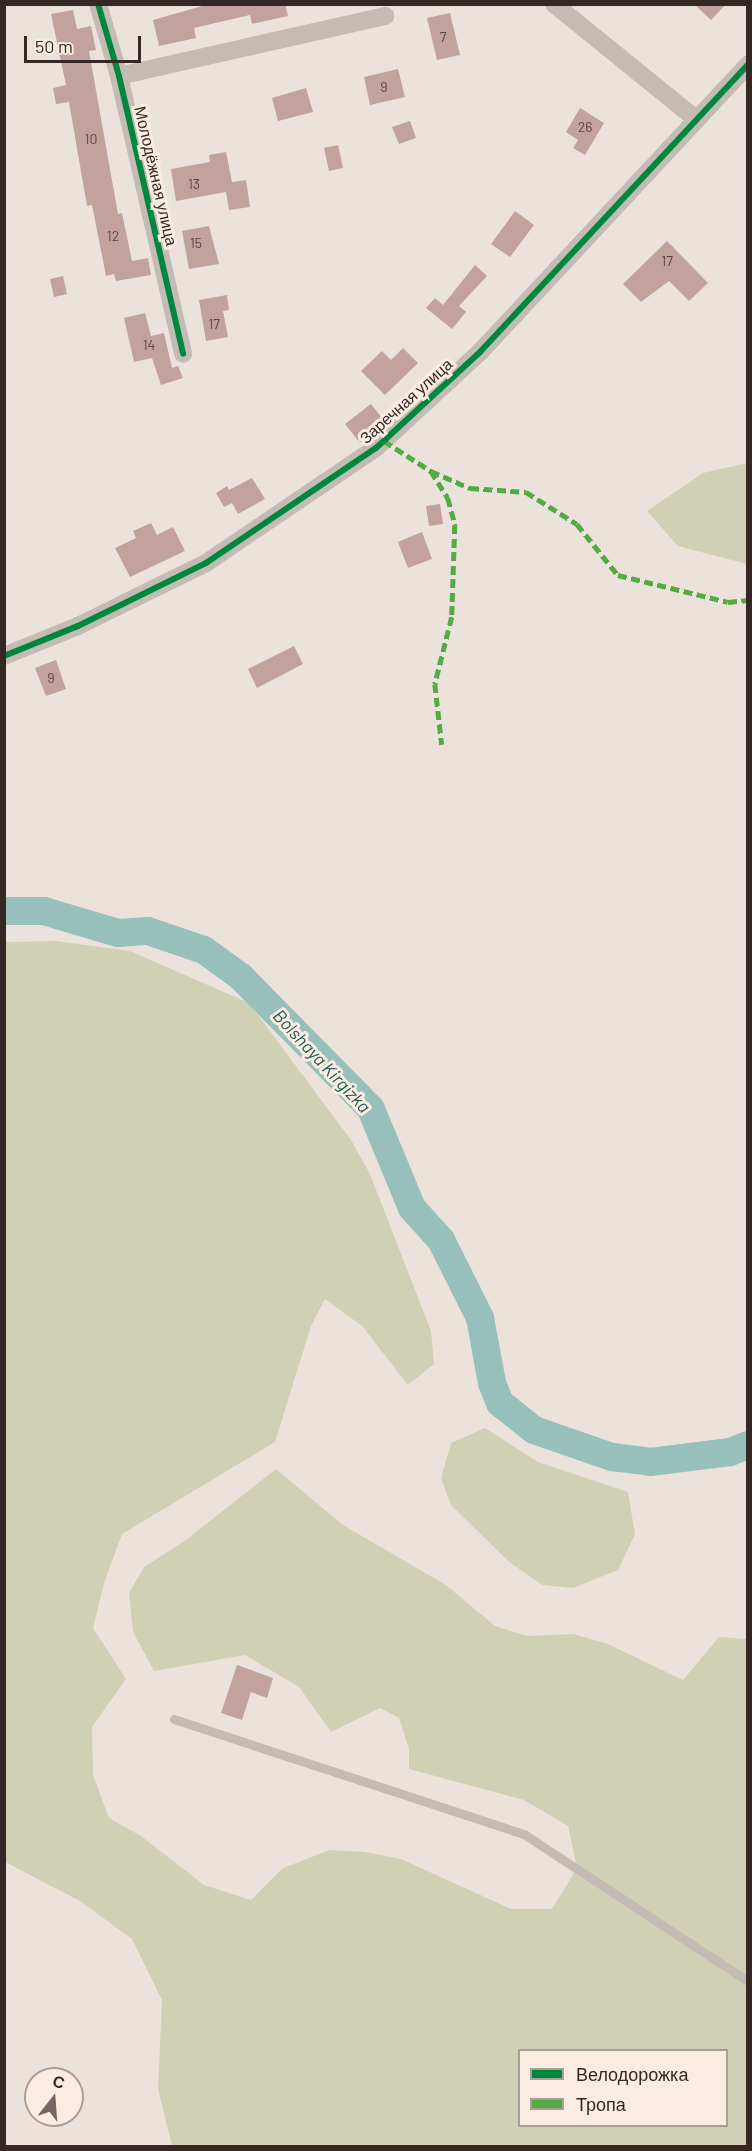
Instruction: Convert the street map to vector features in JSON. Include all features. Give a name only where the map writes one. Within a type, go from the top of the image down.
[{"type":"street","name":"Молодёжная улица","points":[[98,4],[119,76],[183,354]]},
{"type":"street","points":[[554,4],[696,119]]},
{"type":"street","points":[[119,76],[385,16]]},
{"type":"street","name":"Заречная улица","points":[[4,656],[78,626],[206,563],[376,448],[480,352],[747,65]]},
{"type":"lane","points":[[174,1719],[524,1834],[747,1981]]},
{"type":"green space","points":[[747,463],[747,564],[678,546],[647,511],[703,473]]},
{"type":"green space","points":[[56,941],[130,951],[249,1003],[351,1140],[370,1174],[431,1331],[434,1364],[408,1385],[362,1326],[325,1299],[311,1326],[275,1442],[122,1534],[104,1583],[93,1628],[126,1679],[92,1727],[93,1775],[109,1818],[141,1836],[204,1885],[251,1900],[283,1868],[330,1850],[365,1852],[401,1859],[511,1909],[552,1909],[577,1868],[568,1826],[524,1800],[409,1769],[409,1749],[399,1718],[380,1708],[331,1732],[299,1687],[245,1655],[154,1671],[133,1632],[129,1593],[144,1567],[183,1542],[276,1469],[343,1525],[446,1585],[495,1626],[527,1636],[573,1634],[608,1644],[683,1680],[719,1637],[747,1639],[747,2146],[172,2146],[158,2089],[162,2000],[132,1939],[80,1901],[5,1862],[4,942]]},
{"type":"green space","points":[[485,1428],[538,1462],[628,1492],[635,1534],[618,1570],[573,1588],[542,1585],[508,1561],[451,1505],[441,1478],[451,1443]]},
{"type":"building","points":[[209,4],[285,4],[288,16],[252,24],[250,15],[194,28],[196,38],[159,46],[153,20]]},
{"type":"building","points":[[694,4],[726,4],[711,20]]},
{"type":"building","points":[[73,10],[77,29],[91,26],[96,50],[89,51],[118,214],[122,213],[132,261],[148,258],[151,275],[116,281],[114,274],[106,276],[92,205],[87,206],[69,102],[56,104],[53,88],[66,85],[51,14]]},
{"type":"building","points":[[450,13],[460,55],[437,60],[427,18]]},
{"type":"building","points":[[398,69],[405,97],[370,105],[364,77]]},
{"type":"building","points":[[306,88],[313,112],[278,121],[272,98]]},
{"type":"building","points":[[580,108],[604,123],[585,155],[573,148],[578,140],[566,132]]},
{"type":"building","points":[[410,121],[416,138],[399,144],[392,127]]},
{"type":"building","points":[[338,145],[343,168],[329,171],[324,148]]},
{"type":"building","points":[[226,152],[232,182],[246,180],[250,207],[229,210],[226,192],[176,201],[171,169],[210,162],[209,155]]},
{"type":"building","points":[[515,211],[534,225],[510,257],[491,244]]},
{"type":"building","points":[[209,226],[219,264],[189,269],[182,231]]},
{"type":"building","points":[[667,241],[708,283],[689,301],[669,281],[641,302],[623,284]]},
{"type":"building","points":[[475,265],[487,276],[459,306],[466,312],[452,329],[426,308],[435,298],[443,305]]},
{"type":"building","points":[[63,276],[67,294],[54,297],[50,279]]},
{"type":"building","points":[[227,295],[229,310],[223,311],[228,337],[206,341],[199,300]]},
{"type":"building","points":[[145,313],[151,336],[164,333],[172,368],[178,366],[183,378],[161,385],[152,358],[134,362],[124,318]]},
{"type":"building","points":[[403,348],[418,363],[385,395],[361,371],[382,351],[391,360]]},
{"type":"building","points":[[371,404],[386,423],[360,443],[345,424]]},
{"type":"building","points":[[252,478],[265,499],[238,514],[232,503],[224,507],[216,493],[227,486],[229,490]]},
{"type":"building","points":[[440,504],[443,524],[429,526],[426,506]]},
{"type":"building","points":[[151,523],[157,535],[173,527],[185,551],[130,577],[115,548],[136,538],[133,531]]},
{"type":"building","points":[[422,532],[432,559],[408,568],[398,542]]},
{"type":"building","points":[[294,646],[303,664],[257,688],[248,669]]},
{"type":"building","points":[[56,660],[66,689],[46,696],[35,668]]},
{"type":"building","points":[[237,1665],[273,1678],[267,1698],[251,1692],[242,1720],[221,1713]]},
{"type":"waterway","name":"Bolshaya Kirgizka","points":[[4,911],[44,911],[118,933],[148,931],[204,950],[241,977],[371,1109],[412,1208],[441,1240],[480,1318],[492,1383],[500,1403],[534,1430],[612,1457],[650,1462],[730,1452],[748,1445]]},
{"type":"marked path","points":[[384,441],[431,471],[470,488],[526,492],[577,524],[618,575],[728,602],[748,600]]},
{"type":"marked path","points":[[431,471],[448,498],[455,525],[452,617],[435,684],[442,745]]},
{"type":"cycle path","points":[[98,4],[119,76],[183,354]]},
{"type":"cycle path","points":[[4,656],[78,626],[206,563],[376,448],[480,352],[748,65]]}]
